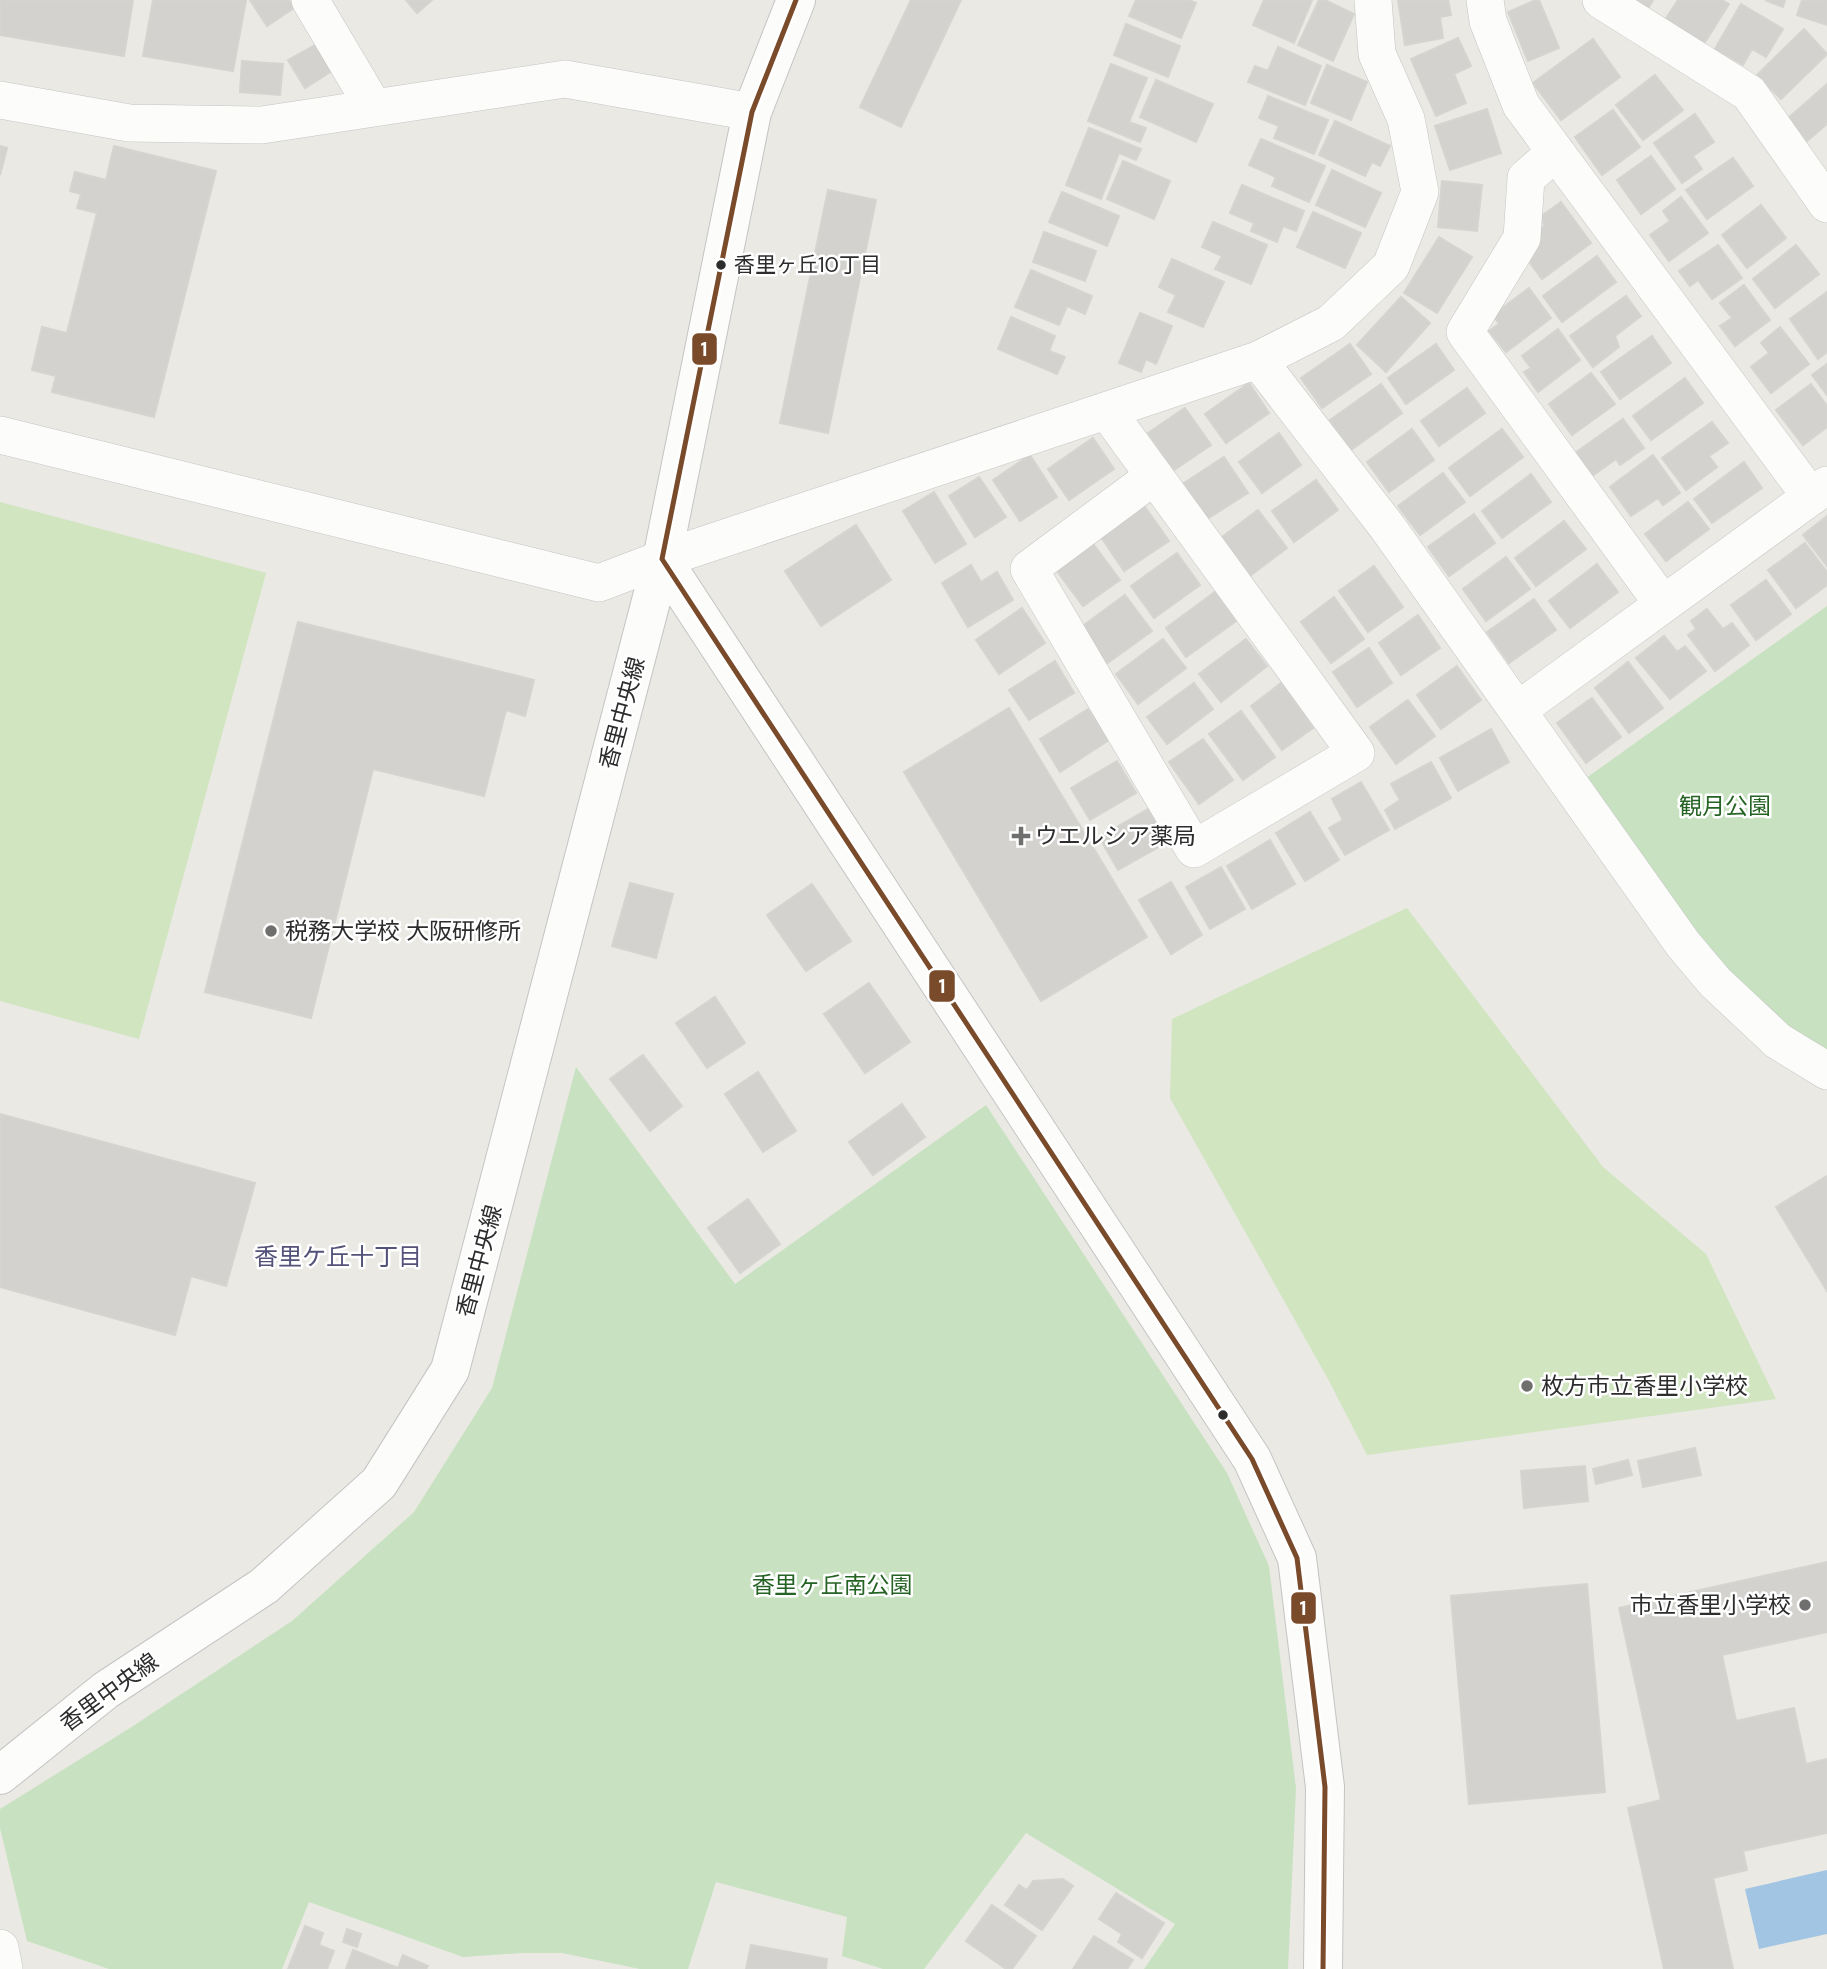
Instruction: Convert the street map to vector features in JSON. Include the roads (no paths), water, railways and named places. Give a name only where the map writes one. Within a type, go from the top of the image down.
[{"type":"street","points":[[310,0],[374,108]]},
{"type":"street","name":"香里中央線","points":[[0,1775],[106,1690],[264,1586],[379,1483],[450,1370],[662,559],[752,112],[796,0]]},
{"type":"street","points":[[0,435],[599,583],[662,559],[1258,360],[1331,323],[1391,266],[1420,192],[1406,119],[1377,54],[1373,0]]},
{"type":"street","points":[[1485,0],[1488,21],[1521,105],[1819,491],[1518,710]]},
{"type":"street","points":[[1601,0],[1749,93],[1827,204]]},
{"type":"street","points":[[0,100],[129,123],[262,125],[565,79],[752,112]]},
{"type":"street","points":[[1556,152],[1526,178],[1522,238],[1465,332],[1663,604]]},
{"type":"street","points":[[1258,360],[1388,528],[1691,953],[1715,982],[1778,1041],[1827,1071]]},
{"type":"street","points":[[1107,411],[1356,753],[1194,849],[1029,569],[1154,476]]},
{"type":"street","points":[[662,559],[1252,1459],[1297,1559],[1325,1787],[1323,1969]]},
{"type":"street","points":[[0,1948],[2,1969]]},
{"type":"water","points":[[1827,1870],[1827,1934],[1759,1949],[1745,1889]]},
{"type":"place","name":"香里ヶ丘10丁目","points":[[721,265]]},
{"type":"place","name":"ウエルシア薬局","points":[[1021,836]]},
{"type":"place","name":"税務大学校 大阪研修所","points":[[271,931]]},
{"type":"place","name":"枚方市立香里小学校","points":[[1527,1386]]},
{"type":"place","name":"市立香里小学校","points":[[1805,1605]]},
{"type":"district","name":"香里ケ丘十丁目","points":[[338,1256]]},
{"type":"park label","name":"観月公園","points":[[1725,806]]},
{"type":"park label","name":"香里ヶ丘南公園","points":[[832,1585]]}]
